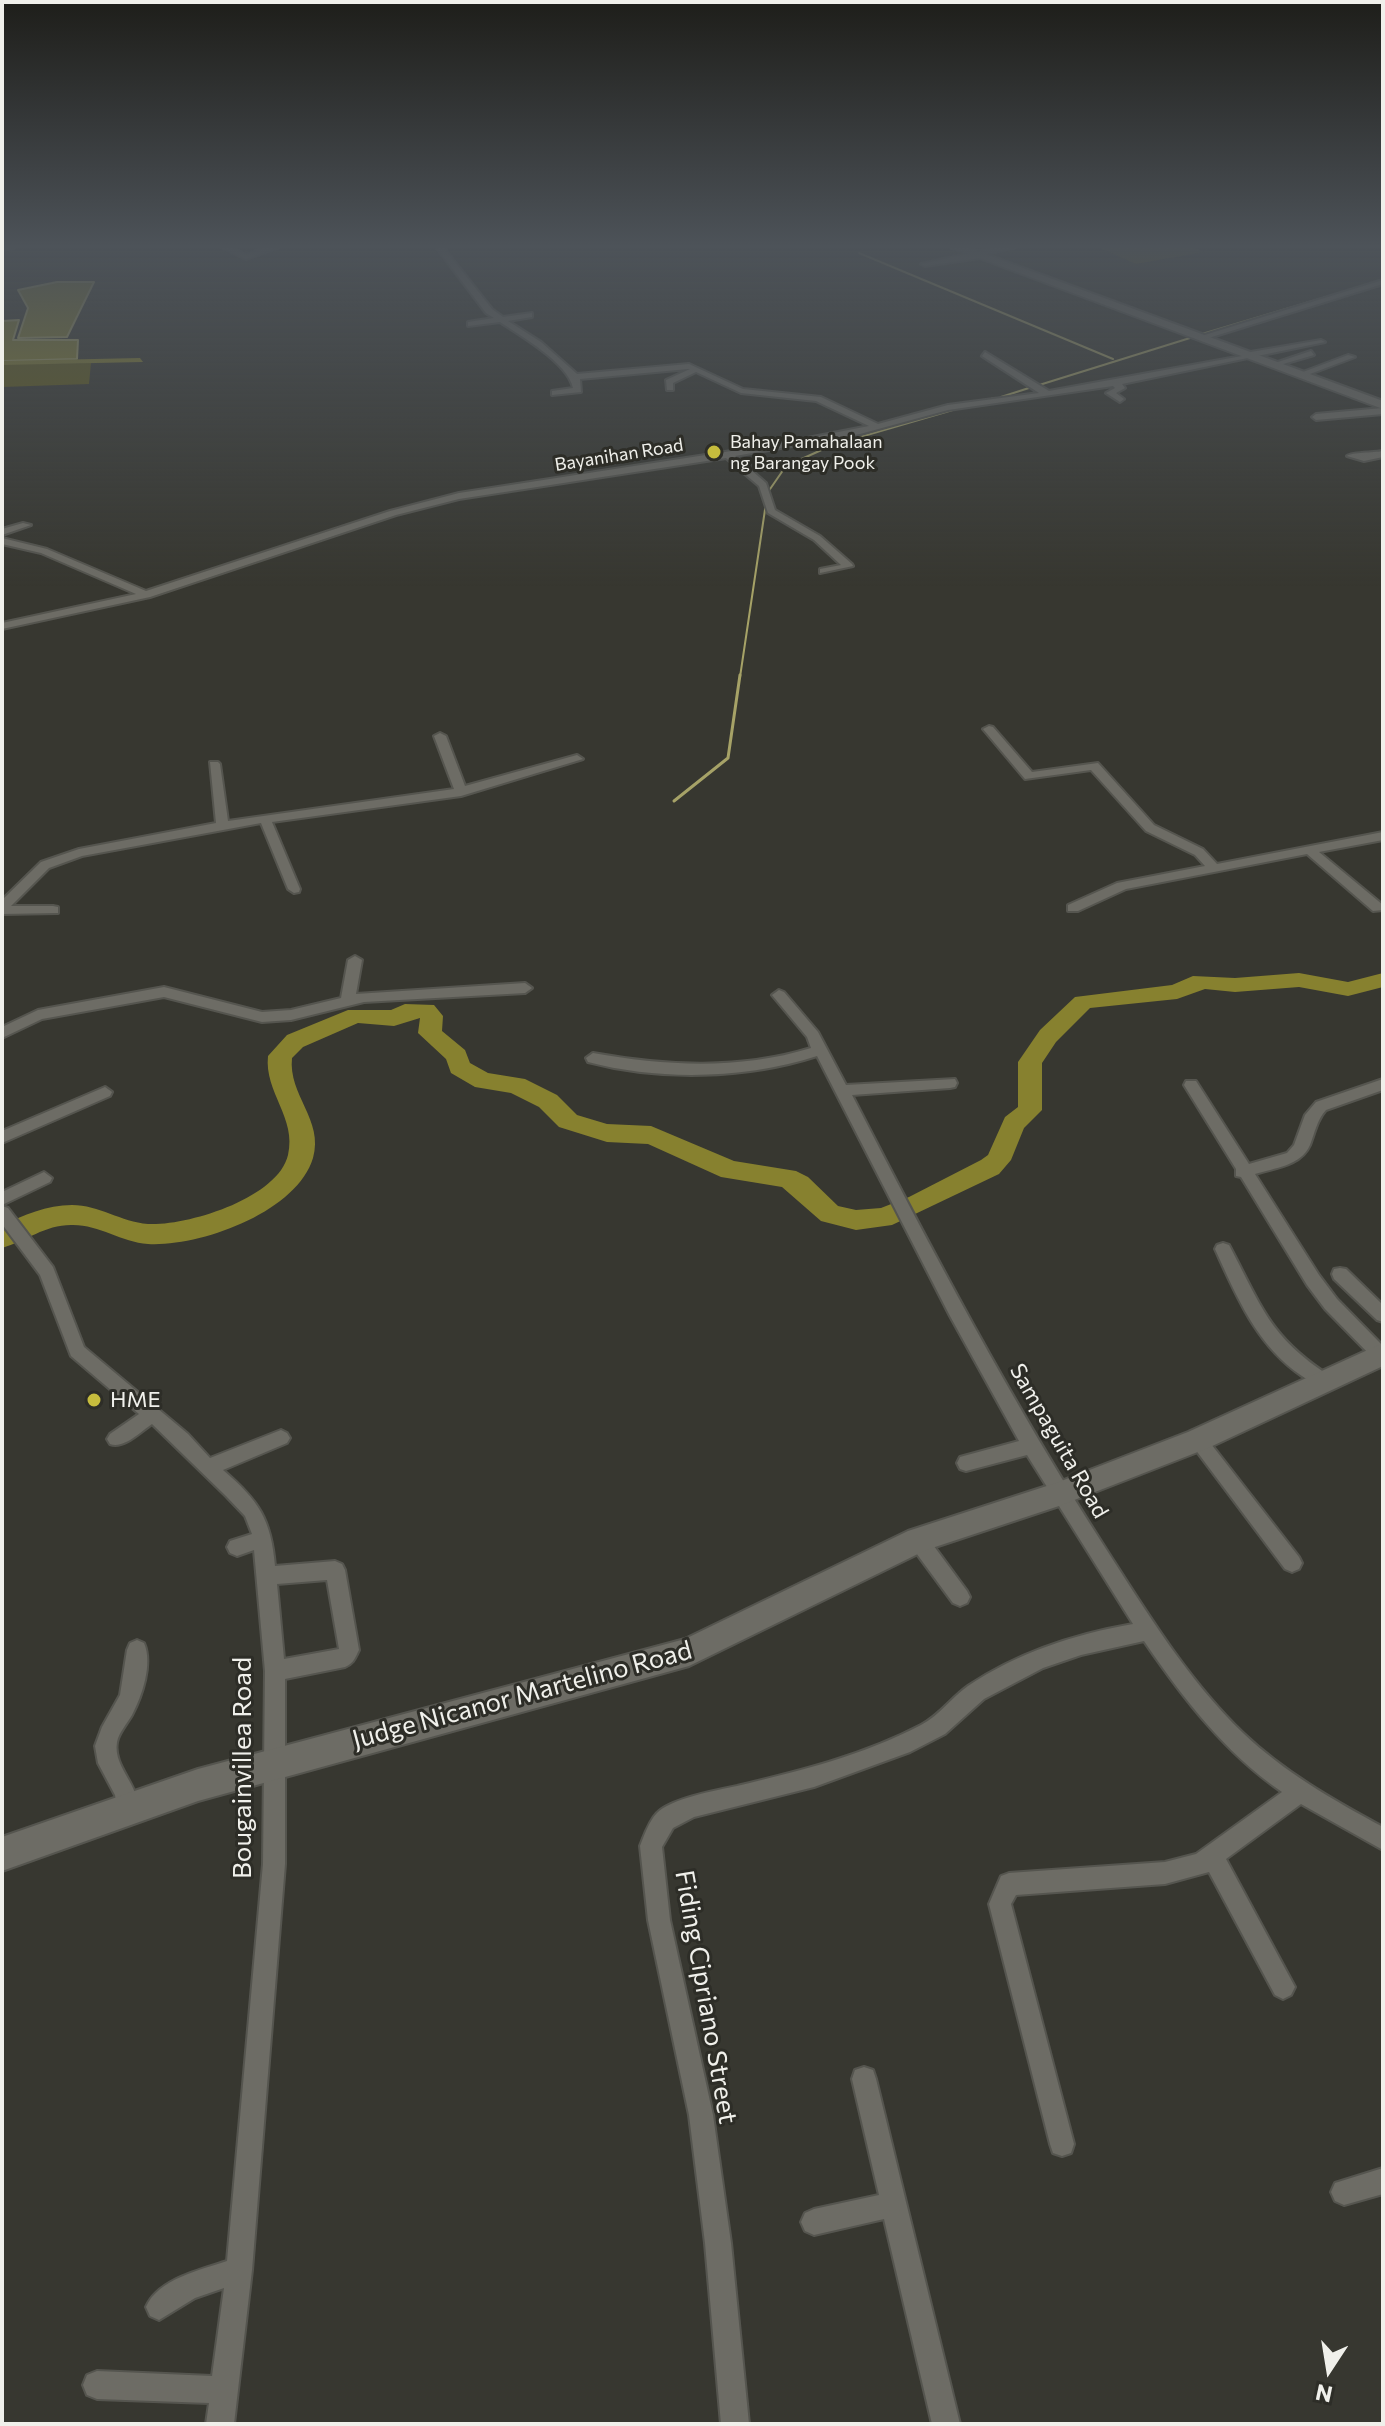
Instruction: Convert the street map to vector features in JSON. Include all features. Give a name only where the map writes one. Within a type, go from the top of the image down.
[{"type":"street","points":[[555,393],[578,390],[575,377],[556,360]]},
{"type":"street","points":[[995,360],[1012,370],[1017,379],[1048,394]]},
{"type":"street","name":"Bayanihan Road","points":[[2,626],[146,595],[393,513],[459,496],[727,454],[876,426],[961,405],[1115,383],[1227,360]]},
{"type":"street","points":[[1260,360],[1383,405]]},
{"type":"street","points":[[1273,365],[1288,360]]},
{"type":"street","points":[[1299,375],[1342,360]]},
{"type":"street","points":[[575,377],[689,366],[741,391],[818,399],[876,426]]},
{"type":"street","points":[[670,388],[671,380],[698,369]]},
{"type":"street","points":[[1115,383],[1121,388],[1110,393],[1120,399]]},
{"type":"street","points":[[1316,417],[1383,411]]},
{"type":"street","points":[[727,454],[763,485],[771,511],[817,538],[848,566],[824,571]]},
{"type":"street","points":[[1351,456],[1364,458],[1383,454]]},
{"type":"street","points":[[2,532],[26,525]]},
{"type":"street","points":[[2,541],[44,551],[146,595]]},
{"type":"street","points":[[989,729],[1029,776],[1094,766],[1150,828],[1199,852],[1215,869]]},
{"type":"street","points":[[440,736],[461,792]]},
{"type":"street","points":[[2,908],[45,865],[79,853],[265,819],[461,792],[577,759]]},
{"type":"street","points":[[214,764],[222,826]]},
{"type":"street","points":[[265,819],[294,889]]},
{"type":"street","points":[[1073,908],[1122,886],[1383,836]]},
{"type":"street","points":[[1309,850],[1378,908]]},
{"type":"street","points":[[2,908],[53,910]]},
{"type":"street","points":[[348,1000],[355,960]]},
{"type":"street","points":[[2,1033],[38,1015],[164,992],[262,1017],[291,1015],[348,1000],[428,992],[525,988]]},
{"type":"street","name":"Sampaguita Road","points":[[779,995],[819,1046],[1030,1446],[1149,1631],[1211,1715],[1254,1757],[1299,1793],[1383,1839]]},
{"type":"street","points":[[593,1058],[669,1069],[785,1062],[817,1051],[819,1046]]},
{"type":"street","points":[[841,1091],[950,1083]]},
{"type":"street","points":[[1242,1172],[1292,1157],[1301,1148],[1313,1115],[1321,1106],[1383,1084]]},
{"type":"street","points":[[1191,1085],[1242,1172],[1331,1304],[1382,1354]]},
{"type":"street","points":[[2,1137],[105,1092]]},
{"type":"street","points":[[2,1199],[44,1178]]},
{"type":"street","name":"Bougainvillea Road","points":[[10,1226],[47,1272],[77,1351],[182,1439],[252,1511],[263,1539],[275,1671],[274,1864],[239,2270],[220,2424]]},
{"type":"street","points":[[1223,1249],[1268,1338],[1284,1355],[1324,1381]]},
{"type":"street","points":[[1340,1274],[1383,1315]]},
{"type":"street","name":"Judge Nicanor Martelino Road","points":[[2,1854],[275,1763],[689,1652],[918,1540],[1059,1494],[1198,1440],[1382,1354]]},
{"type":"street","points":[[116,1439],[151,1415]]},
{"type":"street","points":[[207,1468],[281,1438]]},
{"type":"street","points":[[1198,1440],[1292,1563]]},
{"type":"street","points":[[966,1463],[1030,1446]]},
{"type":"street","points":[[237,1547],[263,1539]]},
{"type":"street","points":[[918,1540],[960,1597]]},
{"type":"street","points":[[268,1576],[335,1570],[349,1650],[345,1657],[275,1671]]},
{"type":"street","name":"Fiding Cipriano Street","points":[[735,2424],[701,2115],[659,1920],[651,1846],[665,1820],[692,1807],[868,1760],[935,1730],[962,1701],[1008,1671],[1101,1639],[1149,1631]]},
{"type":"street","points":[[127,1810],[129,1799],[105,1758],[106,1741],[131,1692],[137,1650]]},
{"type":"street","points":[[1062,2144],[1000,1904],[1009,1884],[1165,1873],[1201,1864],[1299,1793]]},
{"type":"street","points":[[1213,1857],[1283,1987]]},
{"type":"street","points":[[864,2079],[946,2424]]},
{"type":"street","points":[[1344,2192],[1383,2181]]},
{"type":"street","points":[[814,2222],[894,2204]]},
{"type":"street","points":[[159,2307],[188,2287],[239,2270]]},
{"type":"street","points":[[97,2385],[225,2390]]},
{"type":"shaded area","points":[[91,363],[89,384],[2,387],[2,364]]},
{"type":"waterway","points":[[2,363],[130,360]]},
{"type":"waterway","points":[[1036,386],[1119,360]]},
{"type":"waterway","points":[[1001,397],[1032,387]]},
{"type":"waterway","points":[[982,401],[995,398]]},
{"type":"waterway","points":[[843,442],[963,407]]},
{"type":"waterway","points":[[768,492],[786,466],[837,443]]},
{"type":"waterway","points":[[740,677],[766,503]]},
{"type":"waterway","points":[[674,801],[728,758],[740,675]]},
{"type":"waterway","points":[[2,1238],[35,1222],[70,1215],[95,1218],[139,1233],[172,1232],[215,1222],[259,1203],[291,1176],[300,1159],[303,1142],[298,1115],[281,1081],[280,1056],[295,1041],[356,1015],[394,1018],[405,1012],[426,1010],[432,1016],[430,1033],[457,1056],[459,1067],[483,1081],[516,1085],[548,1101],[568,1121],[607,1133],[651,1135],[730,1170],[787,1178],[799,1184],[830,1214],[856,1220],[883,1218],[918,1204],[998,1160],[1014,1123],[1030,1110],[1030,1062],[1048,1036],[1083,1002],[1177,992],[1193,983],[1205,982],[1235,985],[1299,980],[1348,989],[1383,980]]},
{"type":"place","name":"Bahay Pamahalaan ng Barangay Pook","points":[[714,452]]},
{"type":"place","name":"HME","points":[[94,1400]]}]
